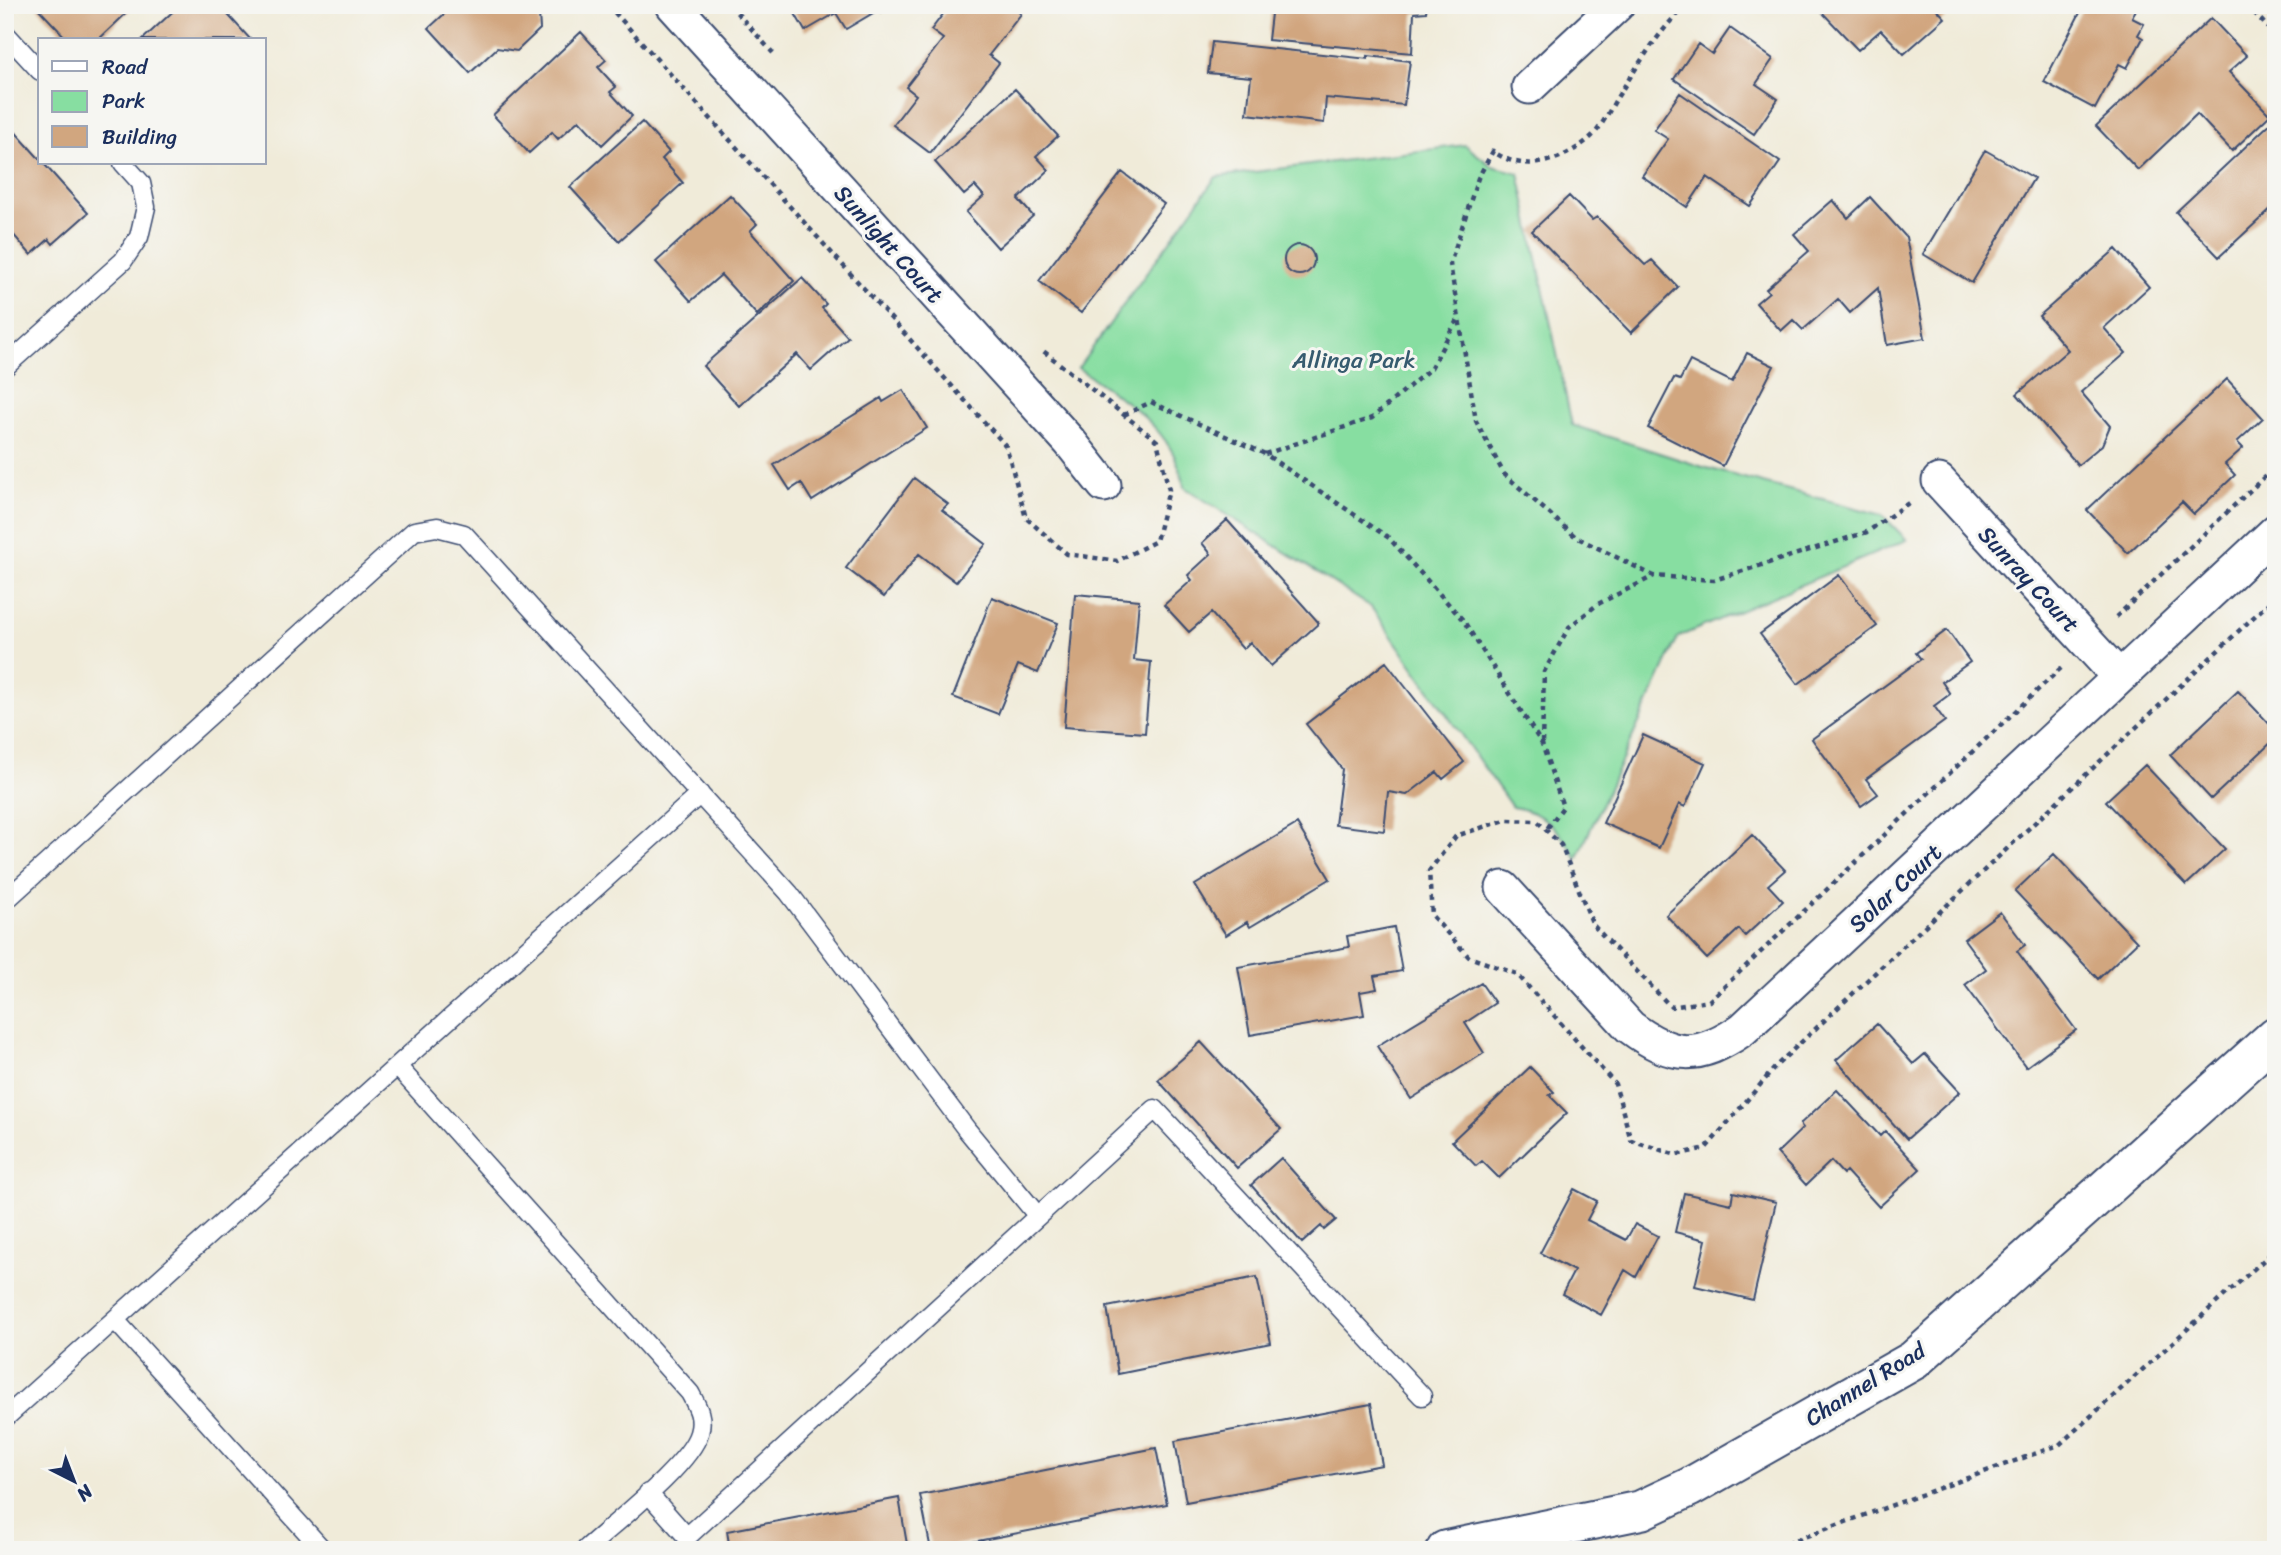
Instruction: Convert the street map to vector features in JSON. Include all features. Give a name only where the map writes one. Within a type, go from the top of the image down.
[{"type":"street","name":"Sunlight Court","points":[[673,5],[1070,442],[1104,485]]},
{"type":"street","points":[[1529,87],[1617,5]]},
{"type":"street","name":"Sunray Court","points":[[1939,481],[2119,677]]},
{"type":"street","name":"Solar Court","points":[[1503,888],[1630,1027],[1664,1048],[1683,1052],[1704,1051],[1744,1030],[2276,531]]},
{"type":"street","name":"Channel Road","points":[[1446,1550],[1641,1510],[1689,1487],[1914,1360],[2276,1036]]},
{"type":"lane","points":[[5,33],[38,70]]},
{"type":"lane","points":[[5,367],[122,261],[139,237],[146,207],[141,183],[124,164]]},
{"type":"lane","points":[[5,901],[414,531],[437,527],[464,534],[789,893],[967,1130],[1037,1215]]},
{"type":"lane","points":[[5,1418],[700,794]]},
{"type":"lane","points":[[397,1066],[690,1392],[701,1415],[699,1434],[686,1457],[585,1550]]},
{"type":"lane","points":[[648,1493],[687,1537],[1155,1109],[1422,1396]]},
{"type":"lane","points":[[115,1320],[323,1550]]},
{"type":"path","points":[[730,5],[776,57]]},
{"type":"path","points":[[1686,5],[1663,27],[1593,136],[1558,159],[1536,163],[1508,162],[1493,151],[1478,178],[1450,264],[1476,421],[1504,474],[1576,537],[1654,576],[1714,580],[1867,532],[1939,481]]},
{"type":"path","points":[[2247,5],[2276,36]]},
{"type":"path","points":[[1265,454],[1371,418],[1431,368],[1458,320]]},
{"type":"path","points":[[1033,343],[1124,415],[1151,402],[1265,454],[1389,538],[1463,620],[1542,744],[1563,807],[1546,830]]},
{"type":"path","points":[[2276,466],[1709,1001],[1671,1007],[1594,926],[1561,845],[1537,821],[1505,820],[1457,836],[1429,871],[1432,916],[1469,957],[1517,974],[1615,1084],[1631,1140],[1676,1156],[1706,1148],[1778,1063],[2276,596]]},
{"type":"path","points":[[1542,744],[1544,672],[1569,627],[1598,604],[1654,576]]},
{"type":"path","points":[[1768,1550],[2059,1445],[2276,1249]]},
{"type":"green space","name":"Allinga Park","points":[[1465,145],[1492,166],[1519,173],[1572,425],[1703,467],[1882,515],[1907,540],[1678,637],[1577,859],[1551,824],[1534,813],[1512,807],[1371,607],[1184,487],[1179,466],[1158,432],[1129,404],[1078,368],[1216,177]]},
{"type":"building","points":[[35,5],[135,5],[100,38],[66,38]]},
{"type":"building","points":[[180,5],[219,5],[249,38],[144,38]]},
{"type":"building","points":[[454,5],[541,5],[536,11],[539,14],[540,29],[517,51],[497,48],[470,73],[429,28]]},
{"type":"building","points":[[790,5],[895,5],[882,13],[880,9],[846,29],[836,13],[805,31]]},
{"type":"building","points":[[950,5],[1010,5],[1021,14],[989,55],[999,63],[930,153],[893,125],[916,95],[906,87],[943,39],[931,30]]},
{"type":"building","points":[[1272,5],[1427,5],[1426,12],[1414,13],[1412,53],[1268,40]]},
{"type":"building","points":[[1825,5],[1933,5],[1945,18],[1904,54],[1881,30],[1858,50],[1820,10]]},
{"type":"building","points":[[2084,5],[2138,5],[2132,18],[2144,24],[2138,35],[2143,38],[2127,68],[2119,64],[2095,109],[2044,82]]},
{"type":"building","points":[[2211,18],[2247,56],[2229,72],[2270,115],[2232,151],[2197,114],[2138,170],[2096,126]]},
{"type":"building","points":[[1730,28],[1773,59],[1756,84],[1778,99],[1754,134],[1674,79],[1698,44],[1712,54]]},
{"type":"building","points":[[581,32],[606,60],[598,67],[616,87],[610,92],[632,116],[602,145],[579,120],[558,139],[552,132],[529,153],[493,115]]},
{"type":"building","points":[[1212,42],[1410,61],[1404,105],[1326,98],[1324,123],[1247,114],[1251,77],[1208,73]]},
{"type":"building","points":[[1015,89],[1058,136],[1036,156],[1049,170],[1018,199],[1033,216],[998,248],[966,212],[984,196],[975,186],[964,195],[935,162]]},
{"type":"building","points":[[1680,93],[1780,162],[1750,206],[1707,177],[1687,207],[1642,176],[1668,139],[1654,130]]},
{"type":"building","points":[[2276,118],[2276,204],[2219,257],[2176,212]]},
{"type":"building","points":[[642,122],[669,152],[662,159],[683,183],[619,241],[570,187]]},
{"type":"building","points":[[10,126],[38,157],[38,164],[44,164],[88,213],[53,244],[49,239],[31,255],[5,225],[5,130]]},
{"type":"building","points":[[1985,150],[2034,178],[1972,283],[1923,254]]},
{"type":"building","points":[[1122,172],[1164,204],[1081,313],[1039,281]]},
{"type":"building","points":[[730,195],[757,224],[750,231],[794,281],[757,315],[721,275],[691,301],[656,262]]},
{"type":"building","points":[[1569,196],[1592,220],[1597,217],[1645,265],[1652,260],[1678,287],[1631,333],[1532,231]]},
{"type":"building","points":[[1870,197],[1906,237],[1925,338],[1887,345],[1878,288],[1850,313],[1838,299],[1803,330],[1793,320],[1781,331],[1756,303],[1769,292],[1766,289],[1809,251],[1794,234],[1833,200],[1848,218]]},
{"type":"building","points":[[1299,245],[1310,249],[1314,260],[1310,271],[1299,275],[1288,271],[1284,260],[1288,249]]},
{"type":"building","points":[[2116,249],[2149,287],[2104,328],[2126,353],[2081,392],[2110,426],[2102,445],[2078,465],[2017,394],[2068,350],[2039,316]]},
{"type":"building","points":[[802,278],[826,304],[822,308],[848,337],[811,370],[797,354],[739,406],[703,366]]},
{"type":"building","points":[[1747,353],[1774,366],[1723,466],[1648,428],[1674,378],[1680,380],[1690,361],[1732,382]]},
{"type":"building","points":[[2227,379],[2263,418],[2237,442],[2243,448],[2225,464],[2235,475],[2194,514],[2182,502],[2128,553],[2087,510]]},
{"type":"building","points":[[903,390],[927,428],[812,501],[801,483],[790,490],[774,465],[881,398],[883,402]]},
{"type":"building","points":[[914,478],[948,504],[942,510],[986,544],[956,582],[919,554],[884,597],[846,568]]},
{"type":"building","points":[[1227,520],[1319,623],[1271,666],[1250,642],[1243,649],[1211,613],[1189,632],[1164,605],[1192,580],[1188,575],[1211,554],[1202,543]]},
{"type":"building","points":[[1839,575],[1877,626],[1798,684],[1760,634]]},
{"type":"building","points":[[1075,594],[1139,600],[1134,660],[1151,662],[1145,733],[1064,727]]},
{"type":"building","points":[[992,597],[1058,623],[1038,673],[1018,665],[998,714],[953,697]]},
{"type":"building","points":[[1947,630],[1970,662],[1942,682],[1950,694],[1934,706],[1945,721],[1866,779],[1878,794],[1861,806],[1812,739],[1921,659],[1916,653]]},
{"type":"building","points":[[1386,662],[1464,762],[1443,779],[1437,772],[1407,795],[1388,792],[1384,831],[1335,825],[1342,769],[1306,724]]},
{"type":"building","points":[[2238,691],[2276,731],[2276,738],[2211,799],[2170,755]]},
{"type":"building","points":[[1643,735],[1705,763],[1685,807],[1679,804],[1659,848],[1603,823]]},
{"type":"building","points":[[2145,765],[2225,849],[2186,885],[2106,801]]},
{"type":"building","points":[[1297,824],[1330,879],[1250,927],[1247,922],[1226,935],[1195,885]]},
{"type":"building","points":[[1752,835],[1785,870],[1768,885],[1783,901],[1745,936],[1739,929],[1707,959],[1666,915]]},
{"type":"building","points":[[2054,854],[2137,942],[2098,979],[2015,891]]},
{"type":"building","points":[[2000,912],[2025,945],[2017,951],[2076,1030],[2026,1067],[1965,985],[1986,969],[1964,939]]},
{"type":"building","points":[[1394,927],[1402,971],[1374,976],[1377,989],[1360,992],[1364,1015],[1250,1035],[1238,967],[1349,947],[1347,936]]},
{"type":"building","points":[[1481,983],[1495,1003],[1465,1023],[1484,1053],[1411,1099],[1377,1046]]},
{"type":"building","points":[[1877,1024],[1913,1064],[1925,1054],[1960,1092],[1907,1139],[1836,1060]]},
{"type":"building","points":[[1201,1042],[1281,1129],[1237,1168],[1158,1080]]},
{"type":"building","points":[[1530,1067],[1554,1092],[1549,1095],[1567,1113],[1499,1178],[1482,1161],[1476,1166],[1452,1141]]},
{"type":"building","points":[[1837,1090],[1880,1136],[1885,1131],[1920,1169],[1879,1207],[1846,1171],[1843,1174],[1831,1161],[1806,1185],[1777,1153],[1803,1128],[1800,1124]]},
{"type":"building","points":[[1281,1158],[1336,1220],[1324,1230],[1321,1226],[1302,1243],[1251,1185]]},
{"type":"building","points":[[1574,1189],[1597,1201],[1587,1220],[1626,1240],[1635,1224],[1658,1236],[1636,1277],[1625,1270],[1601,1315],[1562,1294],[1574,1271],[1540,1253]]},
{"type":"building","points":[[1733,1192],[1776,1202],[1753,1300],[1695,1286],[1706,1240],[1675,1232],[1684,1193],[1731,1204]]},
{"type":"building","points":[[1257,1277],[1271,1343],[1118,1374],[1107,1307]]},
{"type":"building","points":[[1371,1404],[1382,1465],[1186,1502],[1175,1441]]},
{"type":"building","points":[[1156,1448],[1167,1504],[931,1550],[920,1495]]},
{"type":"building","points":[[899,1498],[908,1550],[730,1550],[727,1531]]}]
